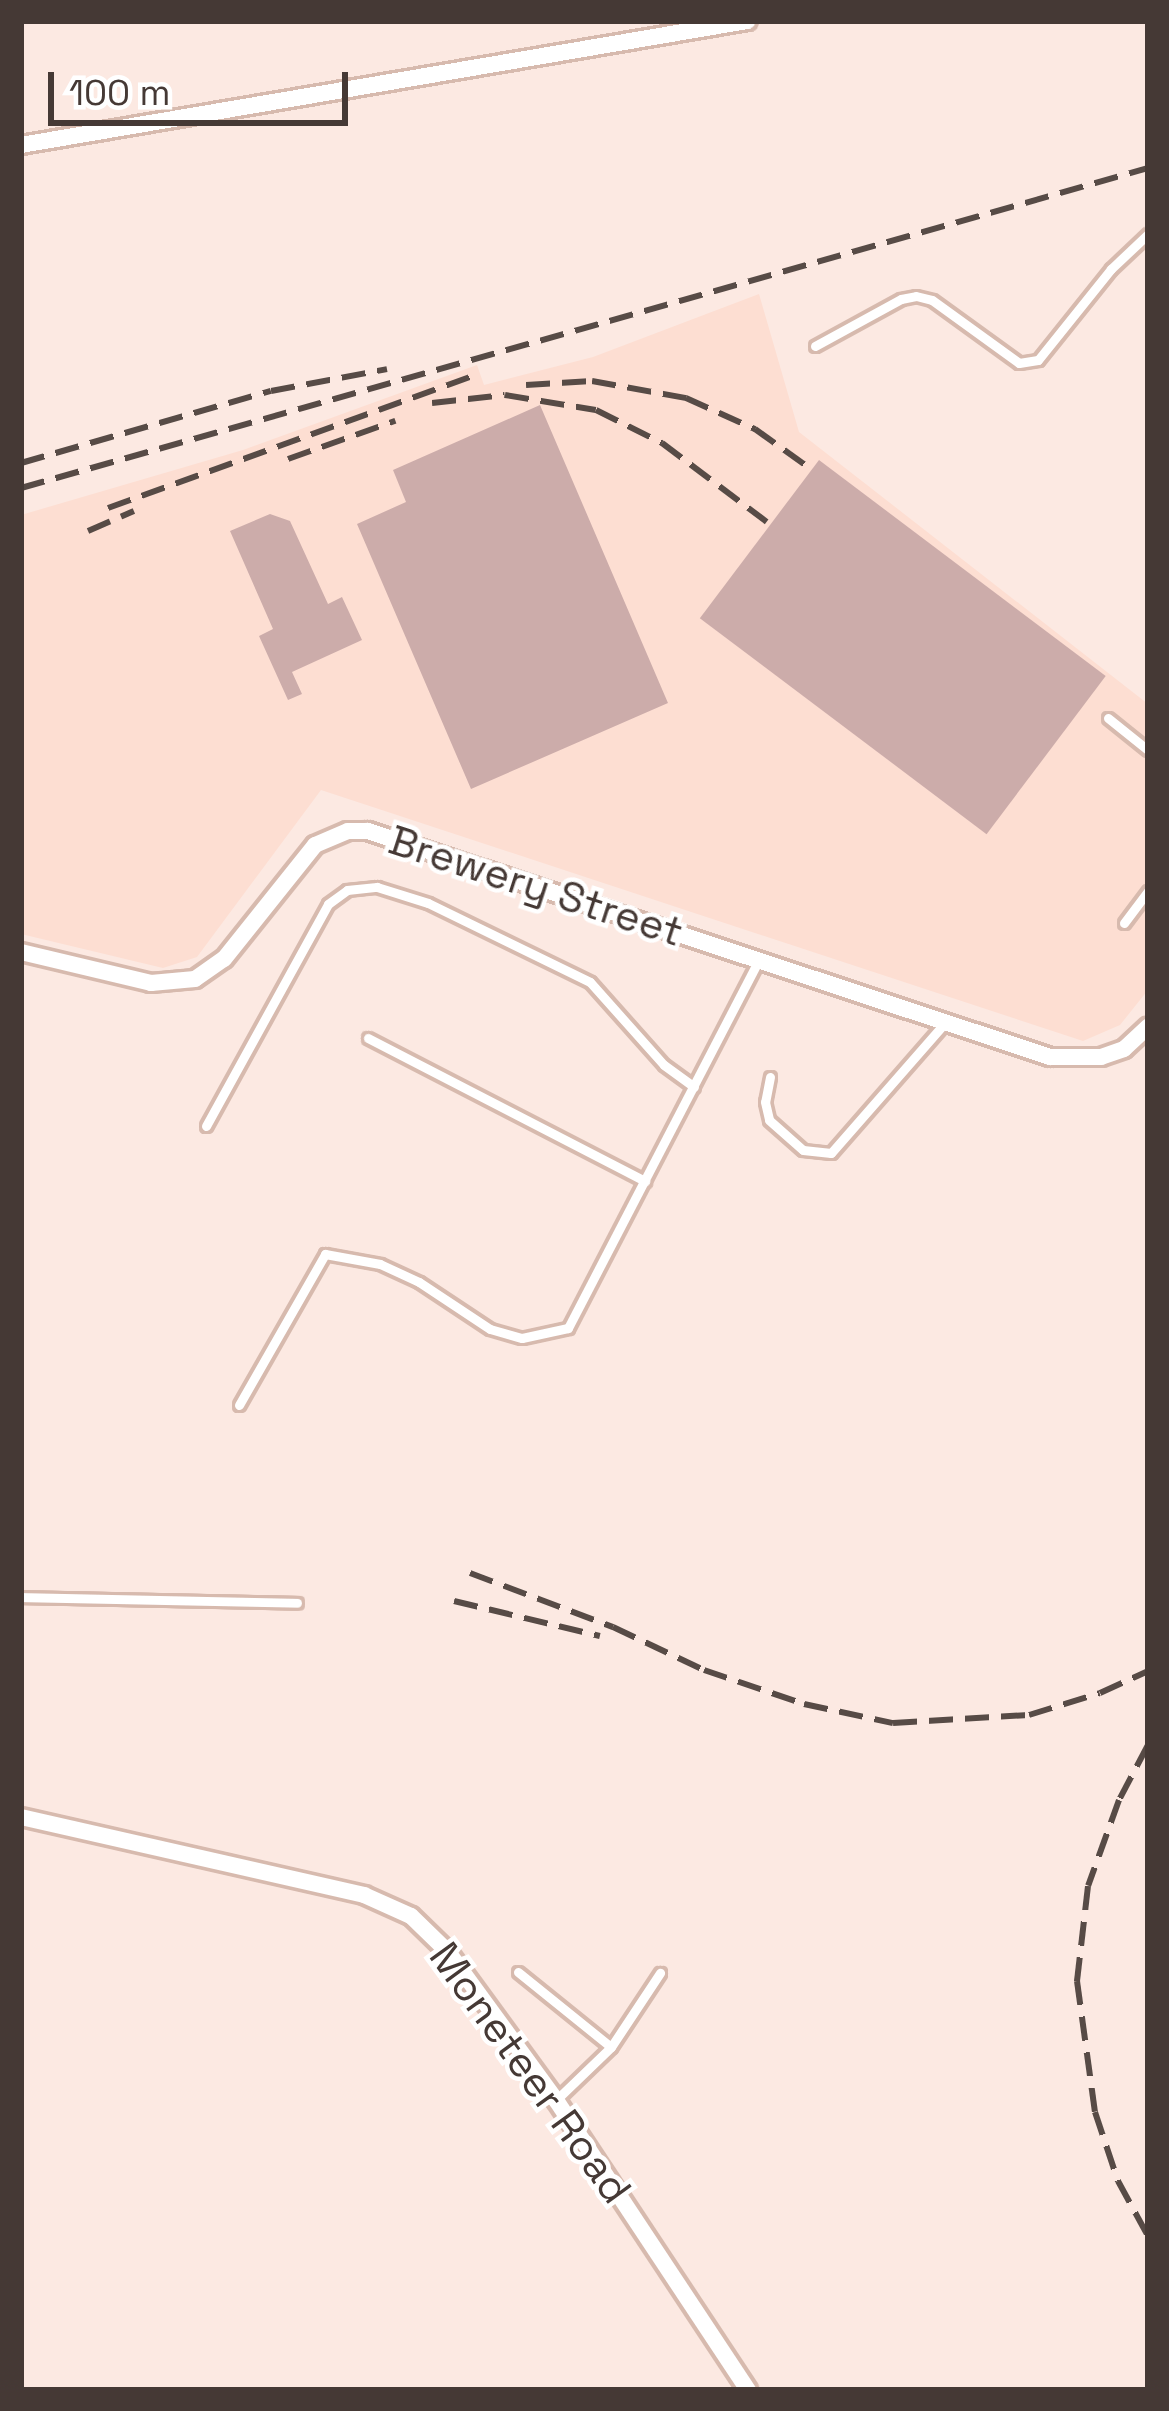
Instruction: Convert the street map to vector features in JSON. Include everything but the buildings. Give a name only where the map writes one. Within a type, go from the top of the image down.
[{"type":"street","points":[[21,145],[747,21]]},
{"type":"street","name":"Brewery Street","points":[[21,952],[151,983],[195,979],[224,959],[315,845],[348,831],[368,831],[1049,1057],[1101,1057],[1124,1049],[1148,1027]]},
{"type":"street","name":"Moneteer Road","points":[[21,1817],[392,1904],[448,1952],[556,2100],[748,2390]]},
{"type":"lane","points":[[814,346],[901,299],[916,296],[932,300],[1019,363],[1038,360],[1112,269],[1148,234]]},
{"type":"lane","points":[[1108,718],[1148,750]]},
{"type":"lane","points":[[206,1126],[328,904],[347,890],[376,886],[428,903],[590,982],[664,1064],[694,1087]]},
{"type":"lane","points":[[1124,923],[1148,891]]},
{"type":"lane","points":[[239,1406],[326,1254],[362,1259],[419,1282],[490,1329],[522,1338],[568,1328],[759,959]]},
{"type":"lane","points":[[770,1077],[765,1102],[769,1120],[803,1150],[831,1153],[945,1023]]},
{"type":"lane","points":[[368,1038],[645,1181]]},
{"type":"lane","points":[[21,1597],[297,1603]]},
{"type":"lane","points":[[518,1972],[611,2047]]},
{"type":"lane","points":[[556,2100],[611,2047],[660,1973]]},
{"type":"shaded area","points":[[759,294],[799,432],[1148,704],[1148,990],[1120,1025],[1083,1041],[321,790],[197,957],[163,968],[21,934],[21,515],[243,450],[477,365],[484,385],[593,357]]},
{"type":"railway","points":[[21,488],[1148,168]]},
{"type":"railway","points":[[21,463],[271,391],[387,369]]},
{"type":"railway","points":[[108,508],[472,376]]},
{"type":"railway","points":[[526,385],[592,381],[686,398],[755,429],[808,467]]},
{"type":"railway","points":[[432,403],[505,395],[596,410],[662,443],[767,522]]},
{"type":"railway","points":[[288,459],[395,421]]},
{"type":"railway","points":[[88,531],[134,511]]},
{"type":"railway","points":[[470,1573],[613,1627],[704,1670],[804,1704],[893,1723],[1029,1715],[1100,1693],[1148,1671]]},
{"type":"railway","points":[[454,1601],[600,1636]]},
{"type":"railway","points":[[1148,1745],[1119,1800],[1088,1886],[1077,1981],[1095,2112],[1118,2181],[1148,2236]]}]
